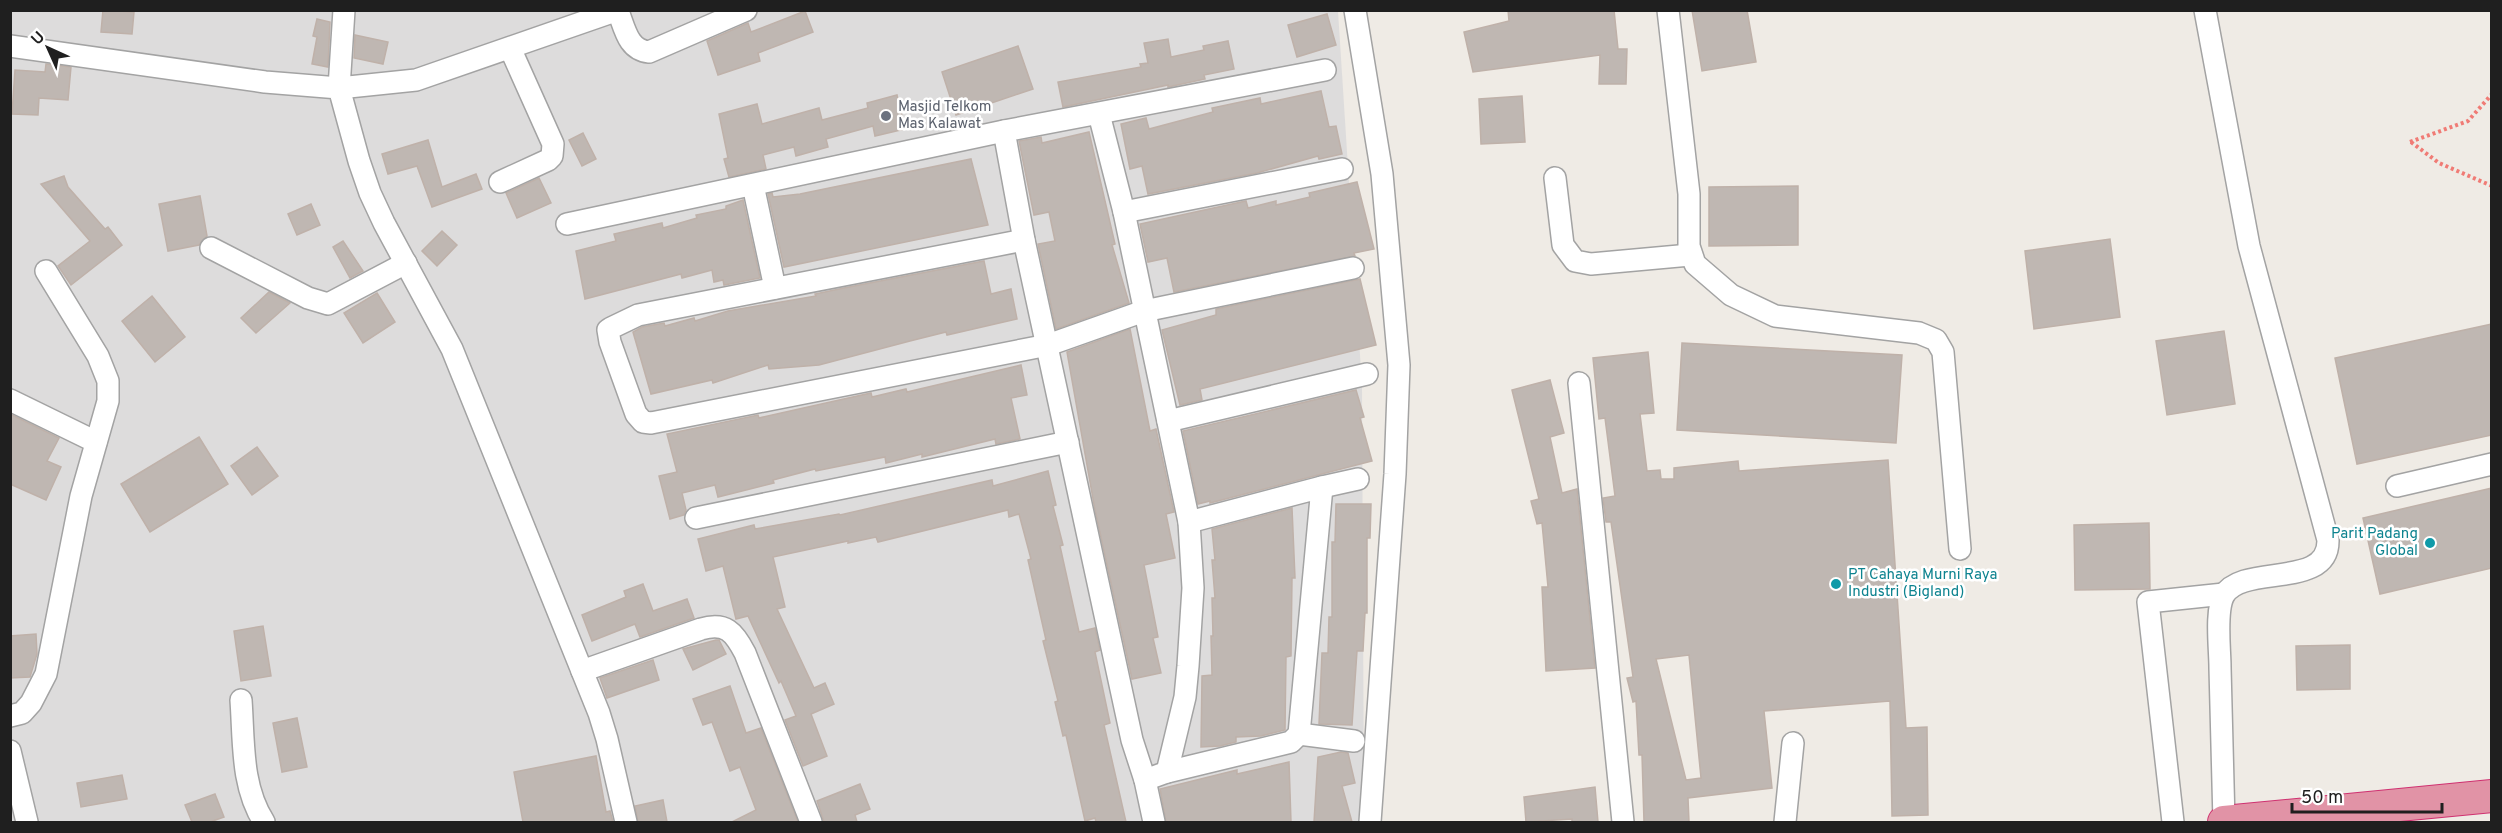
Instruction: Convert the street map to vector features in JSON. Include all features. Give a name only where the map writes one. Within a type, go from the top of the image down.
[{"type":"highway","points":[[2224,822],[2492,796]]},
{"type":"street","points":[[344,10],[339,88],[370,193],[452,349],[582,671],[607,739],[626,822]]},
{"type":"street","points":[[10,46],[265,82],[339,88],[416,80],[618,11],[635,48],[649,52],[746,10]]},
{"type":"street","points":[[1355,10],[1382,174],[1399,365],[1395,474],[1370,822]]},
{"type":"street","points":[[1668,10],[1689,194],[1690,255],[1695,264],[1731,295],[1775,316],[1919,333],[1936,340],[1943,352],[1960,549]]},
{"type":"street","points":[[2205,10],[2249,246],[2328,540],[2328,549],[2324,559],[2319,563],[2297,571],[2242,583],[2230,588],[2224,594],[2221,604],[2220,638],[2224,822]]},
{"type":"street","points":[[500,182],[548,160],[553,150],[553,144],[510,48]]},
{"type":"street","points":[[567,224],[1004,131],[1325,70]]},
{"type":"street","points":[[1099,114],[1124,212],[1189,522],[1193,588],[1188,666],[1185,697],[1167,772]]},
{"type":"street","points":[[1004,131],[1024,240],[1132,740],[1145,780],[1154,822]]},
{"type":"street","points":[[1124,212],[1342,169]]},
{"type":"street","points":[[1554,178],[1563,245],[1575,261],[1591,264],[1690,255]]},
{"type":"street","points":[[753,185],[775,288]]},
{"type":"street","points":[[1024,240],[638,315],[608,330],[610,342],[625,390],[639,419],[645,423],[666,421],[1048,345],[1144,311],[1353,268]]},
{"type":"street","points":[[211,248],[308,298],[328,304],[406,263]]},
{"type":"street","points":[[10,716],[22,713],[32,704],[46,674],[81,496],[108,401],[108,381],[98,356],[45,271]]},
{"type":"street","points":[[1168,421],[1367,374]]},
{"type":"street","points":[[1579,383],[1623,822]]},
{"type":"street","points":[[10,400],[96,442]]},
{"type":"street","points":[[696,518],[1068,442]]},
{"type":"street","points":[[2397,486],[2492,464]]},
{"type":"street","points":[[1189,522],[1358,479]]},
{"type":"street","points":[[1145,780],[1167,772],[1291,742],[1299,734],[1322,487]]},
{"type":"street","points":[[2173,822],[2148,602],[2224,594]]},
{"type":"street","points":[[582,671],[714,625],[730,632],[745,653],[811,822]]},
{"type":"street","points":[[241,700],[248,788],[255,808],[264,822]]},
{"type":"street","points":[[1299,734],[1354,741]]},
{"type":"street","points":[[1785,822],[1793,743]]},
{"type":"street","points":[[10,751],[27,822]]},
{"type":"path","points":[[2492,94],[2468,121],[2410,142],[2439,163],[2492,186]]},
{"type":"shaded area","points":[[10,11],[1338,11],[1362,386],[1364,822],[11,822]]},
{"type":"building","points":[[103,10],[134,12],[132,34],[101,32]]},
{"type":"building","points":[[1508,10],[1614,10],[1618,49],[1627,49],[1626,84],[1599,84],[1600,55],[1473,72],[1464,32],[1509,21]]},
{"type":"building","points":[[1692,10],[1747,10],[1756,62],[1702,71]]},
{"type":"building","points":[[805,11],[813,32],[758,53],[760,61],[718,75],[707,41],[748,23],[751,32]]},
{"type":"building","points":[[1327,14],[1336,45],[1297,57],[1288,25]]},
{"type":"building","points":[[317,19],[330,22],[328,67],[312,64],[317,37],[313,36]]},
{"type":"building","points":[[355,35],[388,42],[383,64],[354,58]]},
{"type":"building","points":[[1168,39],[1171,57],[1204,50],[1203,46],[1228,41],[1234,69],[1204,75],[1205,79],[1063,107],[1058,82],[1141,67],[1140,64],[1148,63],[1144,43]]},
{"type":"building","points":[[1018,46],[1033,89],[956,115],[942,72]]},
{"type":"building","points":[[46,64],[71,67],[68,100],[39,98],[38,115],[12,114],[15,70],[45,72]]},
{"type":"building","points":[[1321,91],[1329,127],[1336,126],[1342,154],[1319,159],[1318,156],[1257,173],[1148,194],[1142,166],[1130,169],[1121,124],[1146,118],[1149,129],[1213,112],[1212,108],[1260,98],[1261,104]]},
{"type":"building","points":[[897,95],[905,129],[875,136],[873,126],[826,139],[828,147],[796,156],[794,147],[763,155],[766,169],[729,177],[724,159],[728,158],[719,114],[757,104],[762,124],[819,108],[822,120],[868,108],[867,103]]},
{"type":"building","points":[[1522,96],[1525,142],[1481,144],[1479,99]]},
{"type":"building","points":[[1089,132],[1115,244],[1112,245],[1129,303],[1056,329],[1038,244],[1055,241],[1049,212],[1034,215],[1019,141],[1041,137],[1042,143]]},
{"type":"building","points":[[583,133],[596,159],[582,166],[569,140]]},
{"type":"building","points":[[428,140],[442,187],[476,174],[482,189],[432,207],[417,166],[388,174],[382,154]]},
{"type":"building","points":[[971,159],[988,225],[784,267],[768,194],[772,193],[773,197],[800,194]]},
{"type":"building","points":[[64,176],[68,187],[105,229],[108,227],[122,245],[71,285],[58,266],[90,241],[41,184]]},
{"type":"building","points":[[539,178],[551,203],[517,218],[506,193]]},
{"type":"building","points":[[1357,182],[1374,249],[1354,253],[1355,256],[1174,292],[1167,258],[1148,262],[1140,224],[1246,201],[1248,208],[1276,201],[1276,205],[1310,197],[1309,193]]},
{"type":"building","points":[[1798,186],[1798,245],[1709,246],[1709,187]]},
{"type":"building","points":[[200,196],[207,236],[199,245],[168,251],[159,204]]},
{"type":"building","points":[[743,200],[760,278],[724,285],[723,280],[714,282],[712,270],[682,278],[681,274],[585,299],[576,251],[616,241],[614,234],[662,223],[663,228],[697,218],[696,215],[726,209],[726,206]]},
{"type":"building","points":[[311,204],[320,225],[297,235],[288,214]]},
{"type":"building","points":[[442,231],[457,245],[437,266],[422,251]]},
{"type":"building","points":[[2110,239],[2120,317],[2034,329],[2025,251]]},
{"type":"building","points":[[343,241],[363,271],[350,278],[333,247]]},
{"type":"building","points":[[984,261],[991,294],[1011,289],[1017,319],[947,335],[946,332],[819,365],[769,369],[768,365],[713,383],[712,380],[651,394],[633,332],[642,327],[664,323],[665,326],[694,318],[695,321],[728,311],[816,296],[815,294]]},
{"type":"building","points":[[1360,279],[1376,345],[1200,389],[1202,400],[1180,405],[1162,330],[1216,315],[1216,309]]},
{"type":"building","points":[[269,292],[290,303],[256,333],[241,318]]},
{"type":"building","points":[[377,293],[395,322],[363,343],[344,313]]},
{"type":"building","points":[[152,296],[185,337],[155,362],[122,321]]},
{"type":"building","points":[[2492,324],[2492,435],[2357,464],[2335,358]]},
{"type":"building","points":[[1130,329],[1150,431],[1156,429],[1174,512],[1166,514],[1175,558],[1144,565],[1158,637],[1153,638],[1161,673],[1132,679],[1095,510],[1067,352]]},
{"type":"building","points":[[2224,331],[2235,404],[2167,415],[2156,341]]},
{"type":"building","points":[[1682,343],[1902,355],[1896,443],[1677,430]]},
{"type":"building","points":[[1648,352],[1654,413],[1640,414],[1647,471],[1660,470],[1661,479],[1674,479],[1674,468],[1738,461],[1739,471],[1888,460],[1906,728],[1927,727],[1928,815],[1892,816],[1890,701],[1764,711],[1772,788],[1688,798],[1689,822],[1644,822],[1642,755],[1639,755],[1636,701],[1633,702],[1627,678],[1633,677],[1611,522],[1606,522],[1603,498],[1615,496],[1605,418],[1599,419],[1593,358]],"holes":[[[1689,655],[1701,778],[1686,780],[1656,659]]]},
{"type":"building","points":[[1021,365],[1027,395],[1011,398],[1020,439],[996,444],[995,439],[922,457],[922,454],[886,463],[885,457],[816,471],[815,469],[773,480],[774,483],[718,497],[715,485],[682,493],[686,510],[684,515],[670,519],[659,476],[677,472],[667,434],[758,415],[759,418],[871,393],[872,397],[906,389],[907,392]]},
{"type":"building","points":[[1550,380],[1564,433],[1550,437],[1562,493],[1577,489],[1595,668],[1546,671],[1542,587],[1548,587],[1542,523],[1537,524],[1531,501],[1539,499],[1512,390]]},
{"type":"building","points":[[1356,390],[1364,417],[1360,418],[1372,461],[1210,503],[1210,501],[1198,504],[1183,431]]},
{"type":"building","points":[[10,414],[59,438],[47,461],[61,467],[46,500],[10,484]]},
{"type":"building","points":[[199,437],[228,484],[150,532],[121,484]]},
{"type":"building","points":[[257,447],[278,476],[252,495],[231,466]]},
{"type":"building","points":[[1048,471],[1056,505],[1053,506],[1063,545],[1060,546],[1079,632],[1095,628],[1100,650],[1095,652],[1110,723],[1104,725],[1126,822],[1096,822],[1095,818],[1085,821],[1066,735],[1063,736],[1055,702],[1058,701],[1043,641],[1046,640],[1028,560],[1031,559],[1019,514],[1009,517],[1008,510],[878,542],[876,537],[848,543],[848,541],[773,557],[785,607],[777,609],[814,688],[825,683],[834,704],[811,714],[827,756],[803,766],[785,720],[796,716],[781,681],[779,683],[748,616],[736,619],[723,566],[706,571],[698,539],[754,525],[755,529],[840,515],[992,480],[993,486]]},
{"type":"building","name":"Parit Padang Global","points":[[2492,488],[2492,568],[2380,594],[2363,518]]},
{"type":"building","points":[[1336,504],[1371,504],[1370,538],[1367,538],[1367,613],[1365,613],[1363,651],[1357,651],[1352,725],[1319,724],[1322,653],[1328,653],[1329,617],[1332,617],[1332,542],[1335,542]]},
{"type":"building","points":[[1292,508],[1295,578],[1292,578],[1291,656],[1286,657],[1285,730],[1261,736],[1236,737],[1236,742],[1201,747],[1202,676],[1212,675],[1212,598],[1215,598],[1212,560],[1215,560],[1212,529]]},
{"type":"building","points":[[2149,523],[2150,589],[2075,590],[2074,525]]},
{"type":"building","points":[[643,584],[653,611],[687,599],[694,618],[640,637],[635,624],[592,641],[582,615],[626,597],[624,591]]},
{"type":"building","points":[[263,626],[271,676],[241,681],[234,631]]},
{"type":"building","points":[[36,634],[37,654],[30,677],[10,678],[10,636]]},
{"type":"building","points":[[719,640],[726,654],[693,670],[683,649]]},
{"type":"building","points":[[2350,645],[2350,689],[2297,690],[2296,646]]},
{"type":"building","points":[[653,660],[659,680],[607,698],[600,678]]},
{"type":"building","points":[[730,686],[746,733],[761,728],[798,822],[732,822],[756,810],[740,767],[730,771],[712,722],[703,725],[693,699]]},
{"type":"building","points":[[297,718],[307,767],[282,772],[273,723]]},
{"type":"building","points":[[1341,752],[1348,753],[1355,783],[1342,786],[1352,822],[1314,822],[1318,757]]},
{"type":"building","points":[[596,756],[606,812],[610,811],[613,822],[523,822],[514,772]]},
{"type":"building","points":[[1289,762],[1291,822],[1166,822],[1160,789],[1237,770],[1237,774]]},
{"type":"building","points":[[122,775],[127,799],[81,807],[77,783]]},
{"type":"building","points":[[860,784],[870,809],[855,815],[857,822],[824,822],[817,801]]},
{"type":"building","points":[[1595,787],[1598,822],[1572,822],[1572,819],[1526,822],[1524,797]]},
{"type":"building","points":[[215,794],[224,817],[210,822],[192,822],[185,805]]},
{"type":"building","points":[[663,800],[667,822],[638,822],[635,806]]},
{"type":"place","name":"Masjid Telkom Mas Kalawat","points":[[886,116]]},
{"type":"place","name":"Parit Padang Global","points":[[2430,543]]},
{"type":"place","name":"PT Cahaya Murni Raya Industri (Bigland)","points":[[1836,584]]}]
